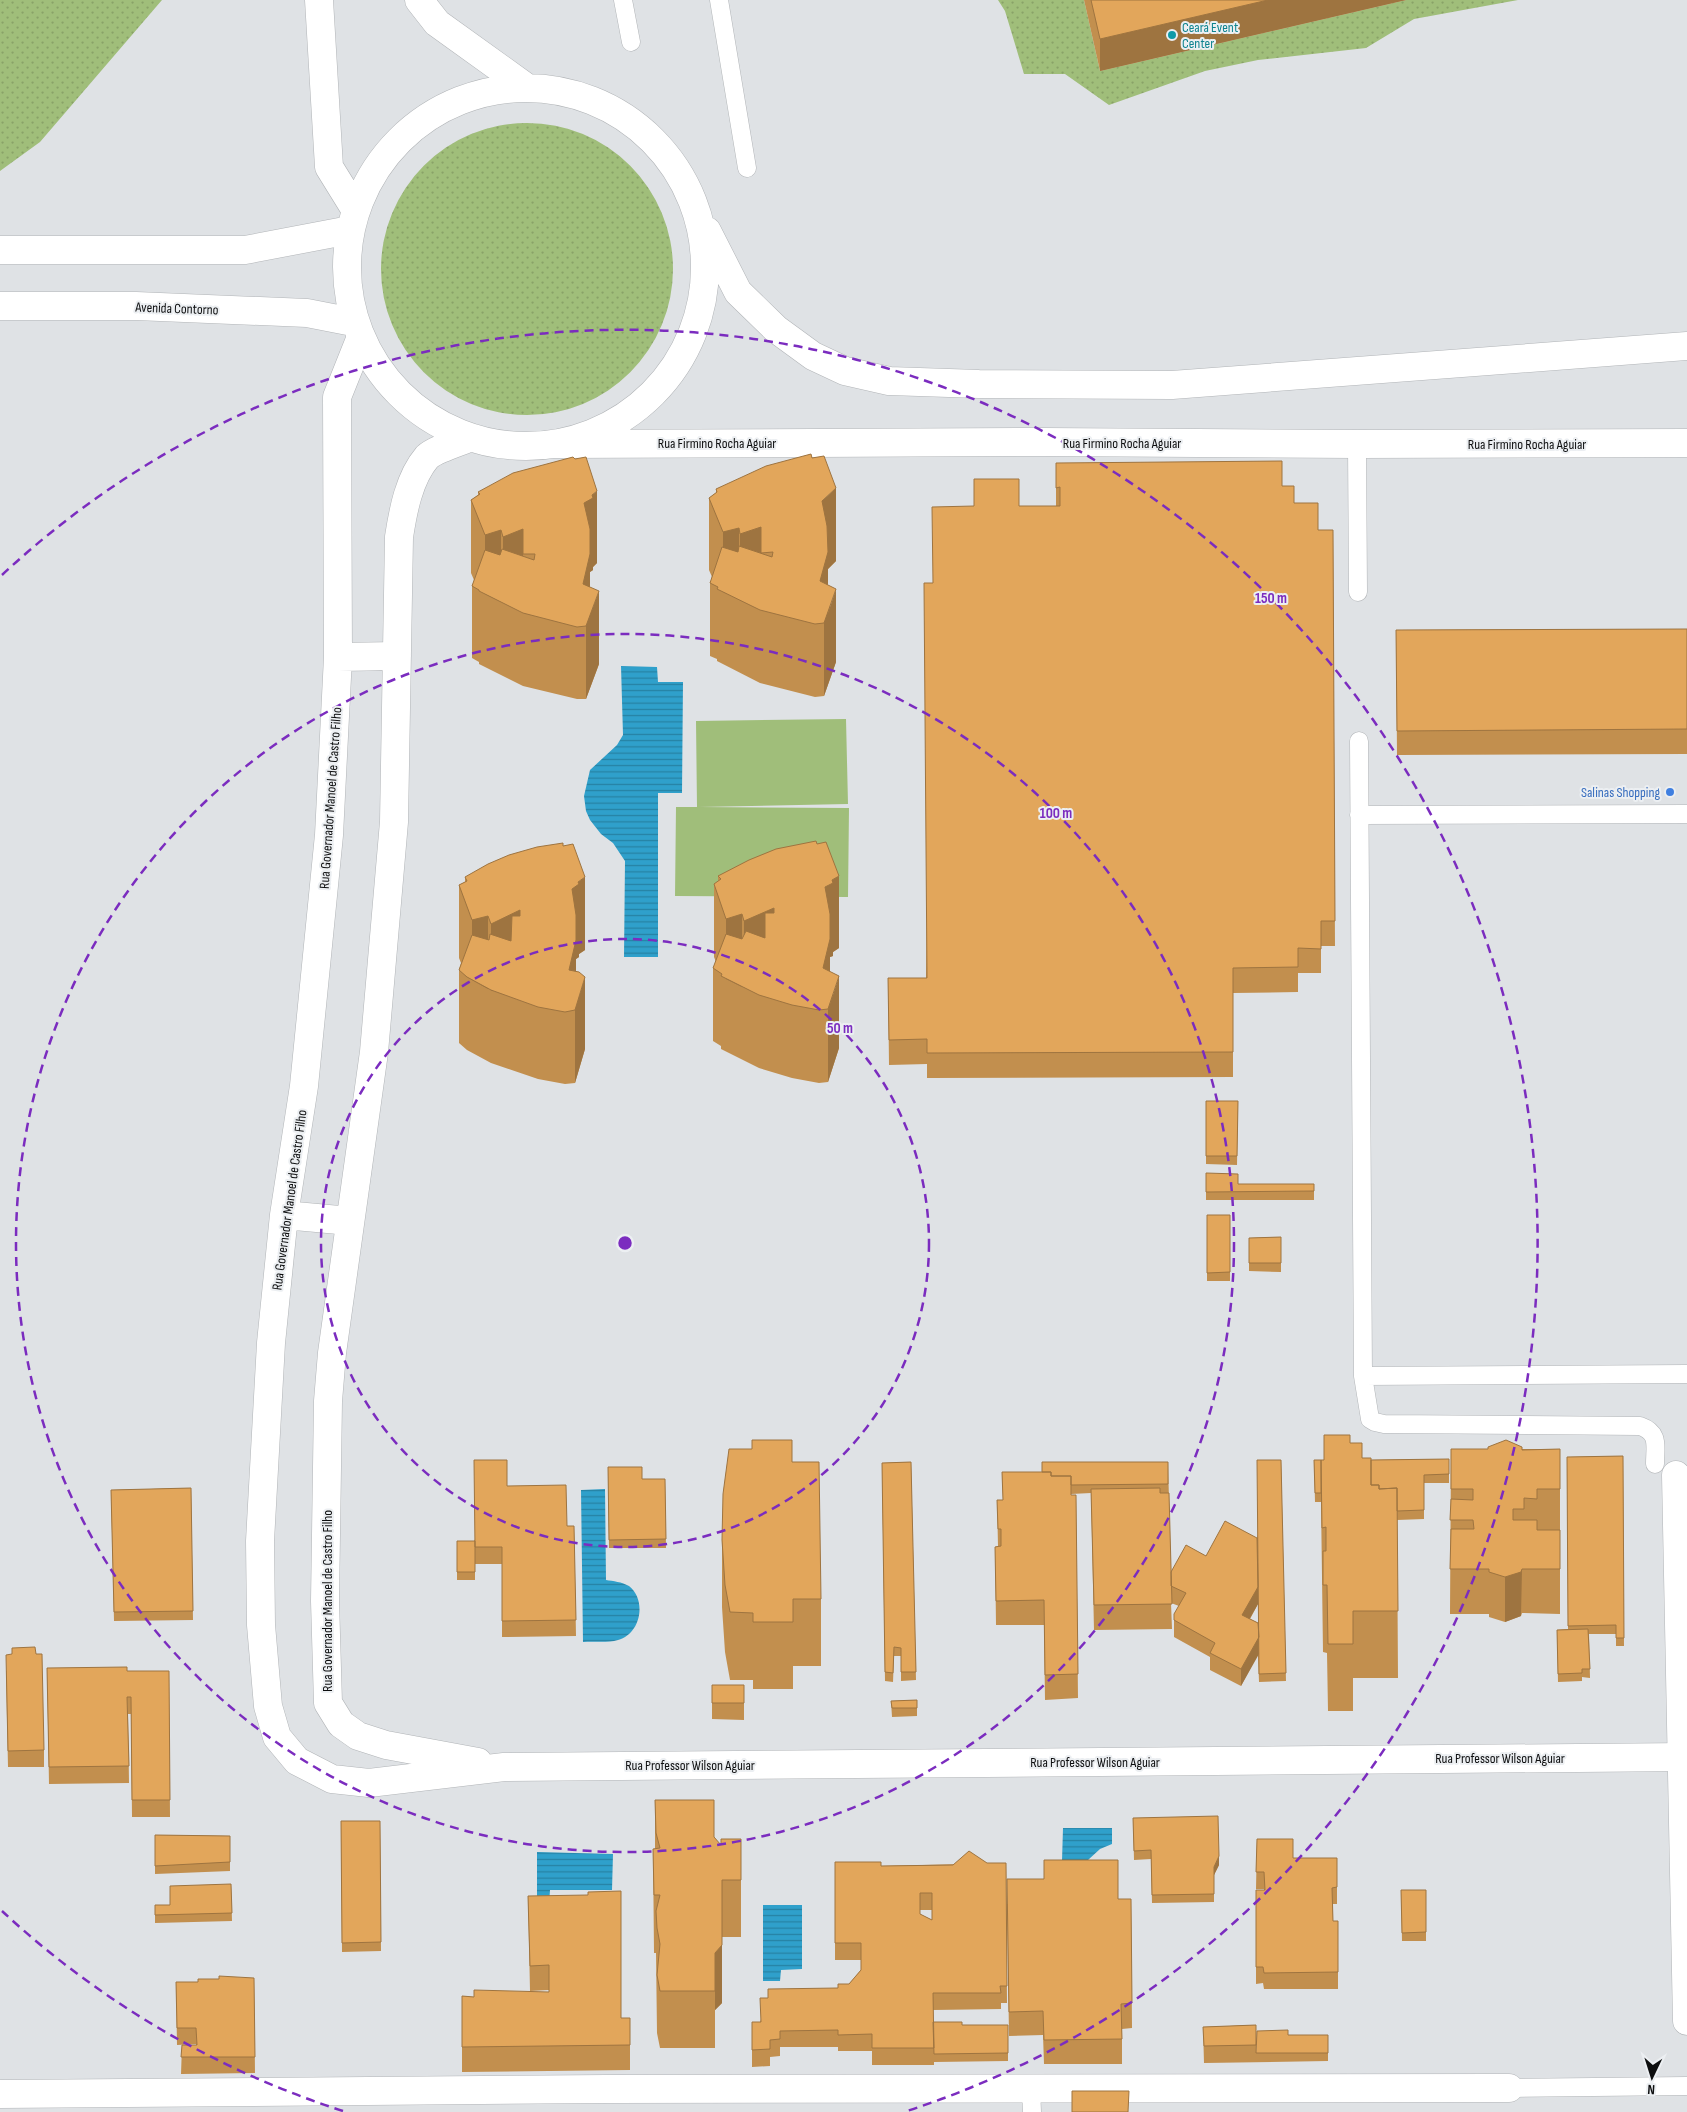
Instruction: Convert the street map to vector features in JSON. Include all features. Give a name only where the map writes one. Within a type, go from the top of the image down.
[{"type":"street","points":[[319,0],[329,167],[352,219]]},
{"type":"street","points":[[419,0],[437,23],[526,87]]},
{"type":"street","points":[[700,218],[706,277],[693,336],[661,387],[614,424],[557,444],[528,447],[498,444],[469,438],[431,420],[397,394],[371,361],[357,329],[346,280],[352,219],[380,160],[420,121],[471,96],[526,87],[583,97],[635,124],[675,166],[738,292],[776,329],[813,356],[845,371],[889,381],[988,384],[1172,385],[1687,346]]},
{"type":"street","points":[[0,250],[245,250],[352,219]]},
{"type":"street","name":"Avenida Contorno","points":[[0,306],[136,306],[307,313],[357,329]]},
{"type":"street","name":"Rua Governador Manoel de Castro Filho","points":[[357,329],[337,397],[338,657],[329,835],[304,1086],[284,1215],[271,1343],[260,1541],[261,1624],[268,1706],[277,1737],[297,1761],[332,1779],[368,1783],[504,1767]]},
{"type":"street","name":"Rua Governador Manoel de Castro Filho","points":[[469,438],[428,456],[410,486],[404,506],[399,537],[394,822],[374,1052],[332,1353],[328,1400],[325,1601],[328,1703],[341,1724],[358,1736],[386,1745],[504,1767]]},
{"type":"street","name":"Rua Firmino Rocha Aguiar","points":[[557,444],[1045,442],[1357,444],[1679,441]]},
{"type":"street","points":[[338,657],[396,656]]},
{"type":"street","points":[[284,1215],[350,1221]]},
{"type":"street","points":[[1665,1469],[1685,1757],[1687,2021]]},
{"type":"street","name":"Rua Professor Wilson Aguiar","points":[[504,1767],[1685,1757]]},
{"type":"street","points":[[0,2094],[434,2101],[1031,2100],[1509,2088]]},
{"type":"lane","points":[[623,0],[630,42]]},
{"type":"lane","points":[[719,0],[747,168]]},
{"type":"lane","points":[[1357,444],[1358,592]]},
{"type":"lane","points":[[1359,741],[1363,1376],[1370,1419],[1384,1424],[1640,1426],[1650,1430],[1655,1436],[1665,1469]]},
{"type":"lane","points":[[1359,815],[1687,814]]},
{"type":"lane","points":[[1363,1376],[1687,1374]]},
{"type":"lane","points":[[1509,2088],[1687,2086]]},
{"type":"green space","points":[[0,0],[162,0],[40,142],[0,171]]},
{"type":"green space","points":[[998,0],[1084,0],[1100,71],[1406,0],[1518,0],[1414,19],[1366,48],[1258,60],[1205,71],[1109,105],[1065,74],[1024,74],[1005,11]]},
{"type":"green space","points":[[527,123],[555,126],[583,135],[608,148],[630,166],[648,188],[661,213],[670,241],[673,269],[670,297],[661,325],[648,350],[630,372],[608,390],[583,403],[555,412],[527,415],[499,412],[471,403],[446,390],[424,372],[406,350],[393,325],[384,297],[381,269],[384,241],[393,213],[406,188],[424,166],[446,148],[471,135],[499,126]]},
{"type":"green space","points":[[846,719],[848,804],[699,807],[849,808],[848,897],[675,896],[676,807],[697,807],[696,721]]},
{"type":"water","points":[[621,666],[657,667],[658,682],[683,682],[682,793],[658,793],[658,957],[624,957],[625,861],[613,843],[601,834],[590,820],[586,811],[584,796],[590,770],[617,745],[623,735]]},
{"type":"water","points":[[605,1489],[606,1580],[629,1586],[635,1592],[638,1600],[639,1616],[632,1631],[626,1637],[614,1641],[583,1642],[581,1490]]},
{"type":"water","points":[[1063,1828],[1112,1828],[1112,1844],[1100,1849],[1088,1860],[1062,1861]]},
{"type":"water","points":[[537,1852],[613,1854],[612,1890],[550,1890],[549,1904],[537,1904]]},
{"type":"water","points":[[763,1905],[802,1905],[802,1969],[781,1970],[780,1981],[763,1981]]},
{"type":"building","points":[[1091,0],[1268,0],[1100,39]]},
{"type":"building","points":[[811,454],[812,458],[824,456],[836,488],[822,501],[827,526],[828,552],[820,581],[836,589],[824,623],[815,624],[760,610],[717,589],[718,587],[710,583],[722,547],[738,552],[739,546],[772,557],[773,552],[761,553],[761,527],[740,534],[739,528],[723,532],[709,498],[717,492],[716,489],[766,466]]},
{"type":"building","points":[[573,457],[575,459],[586,457],[597,491],[592,495],[593,498],[584,503],[590,529],[590,554],[583,584],[599,591],[586,626],[577,627],[523,613],[472,586],[485,550],[500,555],[502,549],[534,560],[535,554],[523,554],[523,529],[503,537],[501,530],[485,535],[471,500],[480,494],[478,492],[513,473]]},
{"type":"building","points":[[1282,461],[1282,486],[1294,486],[1294,503],[1318,503],[1318,530],[1333,530],[1335,921],[1321,921],[1321,949],[1298,948],[1298,967],[1233,968],[1233,1052],[927,1053],[927,1039],[889,1040],[888,978],[927,978],[924,583],[933,583],[932,507],[974,506],[974,479],[1019,479],[1019,506],[1060,506],[1060,487],[1056,488],[1056,463]]},
{"type":"building","points":[[1687,629],[1687,729],[1397,731],[1396,630]]},
{"type":"building","points":[[816,841],[817,844],[826,842],[839,876],[832,880],[833,883],[825,887],[830,914],[830,939],[823,968],[839,976],[828,1009],[819,1010],[792,1005],[759,995],[721,976],[722,974],[713,968],[726,934],[742,939],[746,931],[765,938],[765,913],[774,913],[774,908],[744,921],[742,914],[726,919],[714,884],[721,879],[718,876],[776,849]]},
{"type":"building","points":[[563,843],[563,846],[573,844],[585,877],[572,889],[576,915],[576,940],[569,970],[579,972],[585,977],[575,1010],[565,1012],[538,1007],[491,990],[467,977],[459,970],[472,935],[489,940],[490,934],[511,941],[512,916],[520,916],[520,910],[491,924],[488,916],[472,920],[459,885],[467,881],[465,877],[509,855],[537,847]]},
{"type":"building","points":[[1206,1101],[1238,1101],[1237,1156],[1206,1156]]},
{"type":"building","points":[[1206,1173],[1238,1174],[1238,1184],[1314,1184],[1314,1191],[1206,1192]]},
{"type":"building","points":[[1207,1215],[1230,1215],[1230,1272],[1207,1273]]},
{"type":"building","points":[[1281,1237],[1281,1263],[1249,1263],[1249,1238]]},
{"type":"building","points":[[1324,1435],[1350,1435],[1350,1443],[1362,1443],[1362,1458],[1371,1458],[1371,1485],[1379,1485],[1379,1489],[1397,1488],[1398,1611],[1353,1611],[1353,1644],[1328,1644],[1327,1585],[1323,1585],[1323,1551],[1326,1551],[1326,1527],[1322,1528],[1321,1460],[1324,1460]]},
{"type":"building","points":[[752,1440],[792,1440],[792,1462],[819,1462],[821,1599],[793,1599],[793,1622],[753,1622],[753,1613],[730,1612],[725,1585],[722,1540],[723,1494],[729,1449],[752,1449]]},
{"type":"building","points":[[1506,1440],[1522,1447],[1522,1450],[1560,1449],[1560,1489],[1537,1489],[1537,1499],[1524,1498],[1524,1509],[1513,1509],[1513,1520],[1537,1520],[1537,1530],[1560,1530],[1560,1569],[1522,1569],[1521,1572],[1505,1577],[1489,1572],[1489,1569],[1450,1569],[1451,1529],[1474,1529],[1473,1520],[1450,1520],[1451,1499],[1473,1500],[1473,1489],[1451,1489],[1451,1449],[1488,1449],[1488,1447]]},
{"type":"building","points":[[1623,1456],[1624,1638],[1616,1638],[1616,1625],[1568,1626],[1567,1457]]},
{"type":"building","points":[[1449,1459],[1449,1474],[1424,1475],[1424,1510],[1397,1511],[1397,1488],[1379,1489],[1379,1485],[1371,1485],[1371,1460]]},
{"type":"building","points":[[474,1460],[507,1460],[507,1486],[566,1485],[567,1526],[574,1526],[576,1620],[502,1621],[502,1547],[475,1547]]},
{"type":"building","points":[[1257,1460],[1281,1460],[1286,1673],[1259,1674]]},
{"type":"building","points":[[1314,1460],[1321,1460],[1321,1493],[1315,1493]]},
{"type":"building","points":[[911,1462],[916,1672],[901,1672],[901,1648],[894,1647],[893,1673],[885,1672],[882,1463]]},
{"type":"building","points":[[1042,1462],[1168,1462],[1168,1484],[1071,1485],[1071,1476],[1051,1476],[1051,1472],[1042,1472]]},
{"type":"building","points":[[608,1467],[642,1467],[642,1479],[665,1479],[666,1539],[609,1540]]},
{"type":"building","points":[[1002,1472],[1051,1472],[1051,1476],[1071,1476],[1071,1495],[1076,1495],[1078,1674],[1045,1675],[1044,1600],[996,1601],[995,1547],[1001,1546],[1001,1529],[998,1529],[997,1500],[1003,1500]]},
{"type":"building","points":[[191,1488],[193,1611],[114,1612],[111,1490]]},
{"type":"building","points":[[1160,1488],[1160,1493],[1169,1493],[1172,1604],[1094,1605],[1091,1489]]},
{"type":"building","points":[[1225,1521],[1257,1538],[1258,1587],[1242,1615],[1258,1623],[1259,1637],[1241,1669],[1210,1653],[1215,1643],[1174,1620],[1174,1614],[1186,1593],[1171,1586],[1171,1572],[1186,1545],[1206,1556]]},
{"type":"building","points":[[457,1541],[475,1541],[475,1572],[457,1572]]},
{"type":"building","points":[[1588,1629],[1590,1669],[1582,1669],[1582,1673],[1558,1674],[1557,1630]]},
{"type":"building","points":[[35,1647],[36,1654],[42,1654],[44,1750],[8,1751],[6,1655],[12,1654],[12,1648]]},
{"type":"building","points":[[127,1667],[127,1671],[169,1671],[170,1800],[132,1800],[131,1697],[127,1697],[129,1766],[49,1767],[47,1668]]},
{"type":"building","points":[[712,1685],[744,1685],[744,1703],[712,1703]]},
{"type":"building","points":[[917,1700],[917,1708],[892,1708],[891,1701]]},
{"type":"building","points":[[655,1800],[714,1800],[714,1837],[721,1845],[721,1839],[741,1839],[741,1880],[722,1880],[722,1945],[715,1953],[715,1991],[660,1991],[657,1975],[660,1944],[656,1911],[660,1895],[654,1895],[653,1849],[660,1848],[656,1833]]},
{"type":"building","points":[[1218,1816],[1219,1856],[1214,1867],[1214,1894],[1152,1895],[1151,1850],[1134,1851],[1133,1818]]},
{"type":"building","points":[[341,1821],[380,1821],[381,1942],[342,1943]]},
{"type":"building","points":[[155,1835],[230,1836],[230,1862],[155,1866]]},
{"type":"building","points":[[1257,1839],[1293,1839],[1293,1858],[1337,1858],[1337,1887],[1332,1888],[1333,1921],[1338,1921],[1338,1972],[1264,1973],[1263,1967],[1256,1967],[1256,1890],[1265,1890],[1264,1872],[1256,1872]]},
{"type":"building","points":[[969,1851],[987,1863],[1006,1863],[1007,1986],[1000,1986],[1001,1993],[933,1993],[934,2048],[872,2048],[872,2034],[838,2035],[838,2030],[780,2031],[780,2039],[770,2040],[770,2049],[752,2050],[752,2022],[761,2022],[760,1998],[768,1998],[768,1989],[838,1988],[838,1984],[849,1984],[861,1970],[861,1943],[835,1943],[835,1862],[881,1862],[881,1866],[953,1865]],"holes":[[[920,1893],[932,1893],[932,1920],[920,1914]]]},
{"type":"building","points":[[1044,1860],[1118,1860],[1118,1899],[1131,1899],[1132,2003],[1121,2004],[1122,2039],[1044,2040],[1043,2011],[1009,2012],[1007,1879],[1044,1879]]},
{"type":"building","points":[[231,1884],[232,1913],[155,1915],[155,1905],[170,1905],[170,1886]]},
{"type":"building","points":[[1401,1890],[1426,1890],[1426,1932],[1402,1933]]},
{"type":"building","points":[[621,1891],[621,2018],[630,2018],[630,2045],[462,2047],[462,1996],[474,1997],[474,1990],[549,1992],[549,1965],[530,1966],[528,1896],[588,1895],[588,1892]]},
{"type":"building","points":[[219,1976],[254,1978],[255,2057],[181,2057],[182,2045],[197,2045],[196,2028],[177,2028],[176,1982],[198,1982],[198,1979],[219,1979]]},
{"type":"building","points":[[933,2022],[962,2022],[962,2025],[1008,2025],[1008,2053],[934,2054]]},
{"type":"building","points":[[1256,2025],[1256,2045],[1204,2046],[1203,2027]]},
{"type":"building","points":[[1288,2030],[1288,2035],[1328,2035],[1328,2053],[1256,2053],[1257,2031]]},
{"type":"building","points":[[1072,2091],[1129,2091],[1128,2112],[1072,2112]]},
{"type":"place","name":"Ceará Event Center","points":[[1172,35]]},
{"type":"place","name":"Salinas Shopping","points":[[1670,792]]}]
